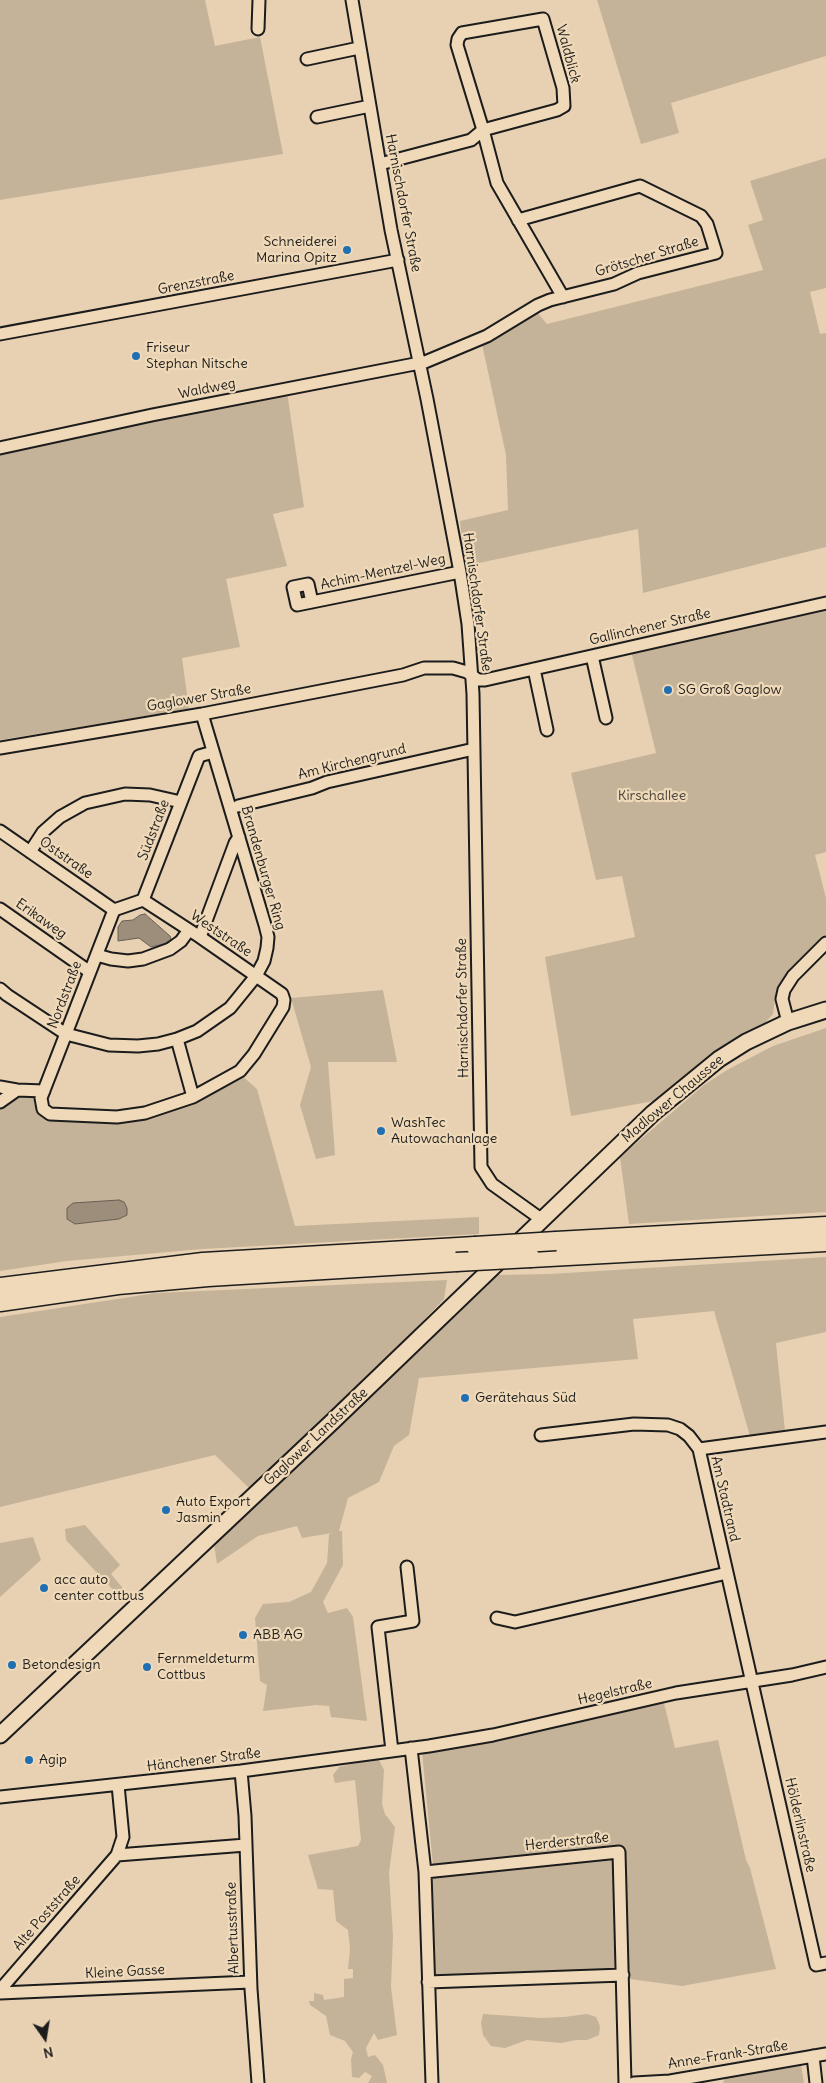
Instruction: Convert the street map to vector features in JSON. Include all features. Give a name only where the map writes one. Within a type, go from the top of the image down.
[{"type":"highway","points":[[0,1287],[203,1262],[826,1226]]},
{"type":"highway","points":[[0,1302],[118,1286],[208,1277],[826,1242]]},
{"type":"main road","name":"Madlower Chaussee","points":[[541,1219],[653,1113],[719,1058],[746,1042],[788,1022],[826,1010]]},
{"type":"main road","name":"Gaglower Landstraße","points":[[0,1735],[333,1421],[541,1219]]},
{"type":"street","points":[[258,30],[259,0]]},
{"type":"street","name":"Harnischdorfer Straße","points":[[352,0],[398,260],[420,363],[460,572],[476,679],[474,749],[482,1167],[492,1184],[541,1219]]},
{"type":"street","name":"Waldblick","points":[[380,164],[472,140],[483,130],[557,110],[564,106],[563,88],[543,19],[462,33],[457,45],[483,130],[497,184],[518,220]]},
{"type":"street","points":[[307,59],[359,48]]},
{"type":"street","points":[[317,116],[370,106]]},
{"type":"street","name":"Grötscher Straße","points":[[420,363],[455,351],[487,336],[538,305],[614,284],[638,273],[716,253],[707,224],[701,216],[640,186],[518,220]]},
{"type":"street","points":[[518,220],[563,297]]},
{"type":"street","name":"Grenzstraße","points":[[0,334],[398,260]]},
{"type":"street","name":"Waldweg","points":[[0,448],[152,415],[420,363]]},
{"type":"street","name":"Achim-Mentzel-Weg","points":[[312,602],[460,572]]},
{"type":"street","name":"Gallinchener Straße","points":[[476,679],[534,669],[826,603]]},
{"type":"street","points":[[592,656],[606,718]]},
{"type":"street","points":[[534,669],[547,730]]},
{"type":"street","name":"Gaglower Straße","points":[[0,748],[202,714],[403,675],[439,673],[476,679]]},
{"type":"street","name":"Brandenburger Ring","points":[[0,989],[7,996],[66,1034],[89,1041],[124,1046],[158,1044],[177,1040],[218,1018],[240,997],[256,976],[264,961],[268,938],[202,714]]},
{"type":"street","name":"Am Kirchengrund","points":[[238,806],[312,788],[327,782],[474,749]]},
{"type":"street","name":"Südstraße","points":[[143,900],[199,756],[213,752]]},
{"type":"street","points":[[30,852],[43,832],[60,817],[86,803],[125,794],[150,795],[180,802]]},
{"type":"street","name":"Oststraße","points":[[0,831],[114,910]]},
{"type":"street","points":[[200,937],[235,843],[239,837]]},
{"type":"street","points":[[114,910],[143,900]]},
{"type":"street","name":"Weststraße","points":[[143,900],[282,994],[284,1000],[283,1007],[254,1054],[240,1071],[193,1097]]},
{"type":"street","name":"Erikaweg","points":[[0,909],[90,972]]},
{"type":"street","name":"Nordstraße","points":[[44,1090],[114,910]]},
{"type":"street","points":[[97,954],[111,959],[128,961],[142,959],[170,949],[181,941],[189,930]]},
{"type":"street","points":[[788,1022],[782,999],[788,982],[826,943]]},
{"type":"street","points":[[0,1087],[17,1090],[44,1090],[41,1098],[43,1108],[50,1114],[117,1117],[145,1113],[193,1097],[177,1040]]},
{"type":"street","points":[[0,1102],[17,1090]]},
{"type":"street","name":"Am Stadtrand","points":[[541,1435],[634,1424],[668,1425],[680,1429],[689,1436],[698,1449],[752,1681]]},
{"type":"street","points":[[698,1449],[826,1432]]},
{"type":"street","points":[[392,1751],[378,1626],[413,1621],[407,1567]]},
{"type":"street","points":[[497,1618],[515,1622],[727,1573]]},
{"type":"street","name":"Hegelstraße","points":[[411,1748],[493,1735],[676,1693],[826,1667]]},
{"type":"street","name":"Hölderlinstraße","points":[[752,1681],[816,1965],[826,1963]]},
{"type":"street","points":[[411,1748],[426,1872],[432,2083]]},
{"type":"street","name":"Hänchener Straße","points":[[0,1797],[241,1771],[411,1748]]},
{"type":"street","name":"Albertusstraße","points":[[241,1771],[246,1845],[250,1982],[258,2083]]},
{"type":"street","name":"Alte Poststraße","points":[[0,1991],[117,1855],[123,1838],[118,1785]]},
{"type":"street","points":[[117,1855],[246,1845]]},
{"type":"street","name":"Herderstraße","points":[[426,1872],[619,1852],[625,2083]]},
{"type":"street","points":[[428,1982],[623,1975]]},
{"type":"street","name":"Kleine Gasse","points":[[0,1991],[250,1982]]},
{"type":"street","name":"Anne-Frank-Straße","points":[[634,2083],[716,2078],[826,2054]]},
{"type":"street","points":[[813,2056],[816,2083]]},
{"type":"green space","points":[[0,0],[205,0],[215,46],[260,37],[283,154],[0,200]]},
{"type":"green space","points":[[597,0],[826,0],[826,56],[671,103],[679,133],[641,144]]},
{"type":"green space","points":[[826,158],[826,288],[810,292],[820,334],[826,333],[826,547],[643,593],[638,529],[465,566],[460,521],[508,510],[506,455],[482,344],[536,311],[547,324],[763,270],[748,225],[763,220],[750,181]]},
{"type":"green space","points":[[287,392],[304,507],[273,514],[287,566],[226,579],[240,647],[182,658],[189,709],[0,740],[0,452]]},
{"type":"green space","name":"Kirschallee","points":[[826,607],[826,852],[815,855],[826,898],[826,935],[779,984],[776,991],[773,1014],[764,1024],[744,1036],[654,1101],[571,1116],[545,957],[635,937],[622,876],[596,880],[571,773],[656,753],[631,651]]},
{"type":"green space","points":[[383,990],[397,1062],[328,1062],[335,1155],[316,1159],[300,1105],[311,1067],[291,998]]},
{"type":"green space","points":[[826,1028],[826,1212],[629,1224],[620,1157],[704,1085],[727,1070],[773,1046]]},
{"type":"green space","points":[[240,1074],[257,1089],[295,1226],[479,1217],[479,1234],[202,1249],[67,1261],[0,1271],[0,1107],[18,1094],[34,1095],[40,1111],[117,1120]]},
{"type":"green space","points":[[826,1257],[826,1332],[776,1343],[785,1431],[750,1436],[714,1311],[633,1319],[638,1359],[419,1378],[409,1435],[394,1446],[379,1482],[348,1498],[339,1531],[342,1531],[343,1565],[323,1602],[328,1613],[347,1608],[353,1617],[367,1721],[331,1717],[329,1706],[316,1705],[263,1711],[267,1685],[260,1681],[255,1618],[263,1604],[289,1602],[311,1592],[327,1563],[329,1534],[332,1533],[302,1538],[297,1526],[258,1536],[217,1564],[214,1544],[497,1275],[550,1274]]},
{"type":"green space","points":[[447,1280],[444,1299],[380,1365],[251,1490],[215,1455],[0,1507],[0,1317],[156,1293]]},
{"type":"green space","points":[[85,1525],[120,1565],[111,1574],[126,1592],[119,1596],[66,1540],[65,1529]]},
{"type":"green space","points":[[33,1537],[41,1560],[0,1597],[0,1543]]},
{"type":"green space","points":[[664,1703],[675,1748],[718,1740],[746,1860],[750,1868],[776,1969],[682,1986],[630,1979],[431,1986],[433,1865],[422,1752],[495,1741]]},
{"type":"green space","points":[[378,1758],[384,1770],[382,1804],[385,1814],[395,1827],[389,1873],[393,1936],[391,1987],[397,2035],[378,2040],[374,2033],[366,2048],[368,2057],[375,2055],[383,2065],[387,2083],[368,2083],[372,2076],[365,2072],[359,2078],[352,2077],[351,2059],[353,2052],[345,2041],[330,2035],[326,2016],[310,2005],[309,2001],[314,2001],[314,1993],[323,1995],[324,2000],[344,1997],[344,1979],[353,1978],[353,1969],[348,1969],[350,1949],[348,1930],[336,1921],[333,1890],[318,1889],[308,1855],[358,1846],[361,1840],[355,1780],[335,1783],[333,1775],[339,1767]]},
{"type":"green space","points":[[483,2014],[541,2018],[587,2014],[596,2017],[600,2026],[599,2035],[587,2040],[561,2043],[527,2040],[505,2048],[491,2046],[483,2035],[481,2023]]},
{"type":"green space","points":[[801,2065],[804,2083],[723,2083],[725,2078]]},
{"type":"shaded area","points":[[145,914],[171,939],[164,944],[151,947],[139,938],[118,941],[118,927],[122,921],[133,920]]},
{"type":"shaded area","points":[[119,1200],[124,1202],[127,1208],[127,1215],[119,1219],[75,1224],[67,1219],[67,1208],[73,1203]]},
{"type":"place","name":"Schneiderei Marina Opitz","points":[[347,250]]},
{"type":"place","name":"Friseur Stephan Nitsche","points":[[136,356]]},
{"type":"place","name":"SG Groß Gaglow","points":[[668,690]]},
{"type":"place","name":"WashTec Autowachanlage","points":[[381,1131]]},
{"type":"place","name":"Gerätehaus Süd","points":[[465,1398]]},
{"type":"place","name":"Auto Export Jasmin","points":[[166,1510]]},
{"type":"place","name":"acc auto center cottbus","points":[[44,1588]]},
{"type":"place","name":"ABB AG","points":[[243,1635]]},
{"type":"place","name":"Betondesign","points":[[12,1665]]},
{"type":"place","name":"Fernmeldeturm Cottbus","points":[[147,1667]]},
{"type":"place","name":"Agip","points":[[29,1760]]}]
